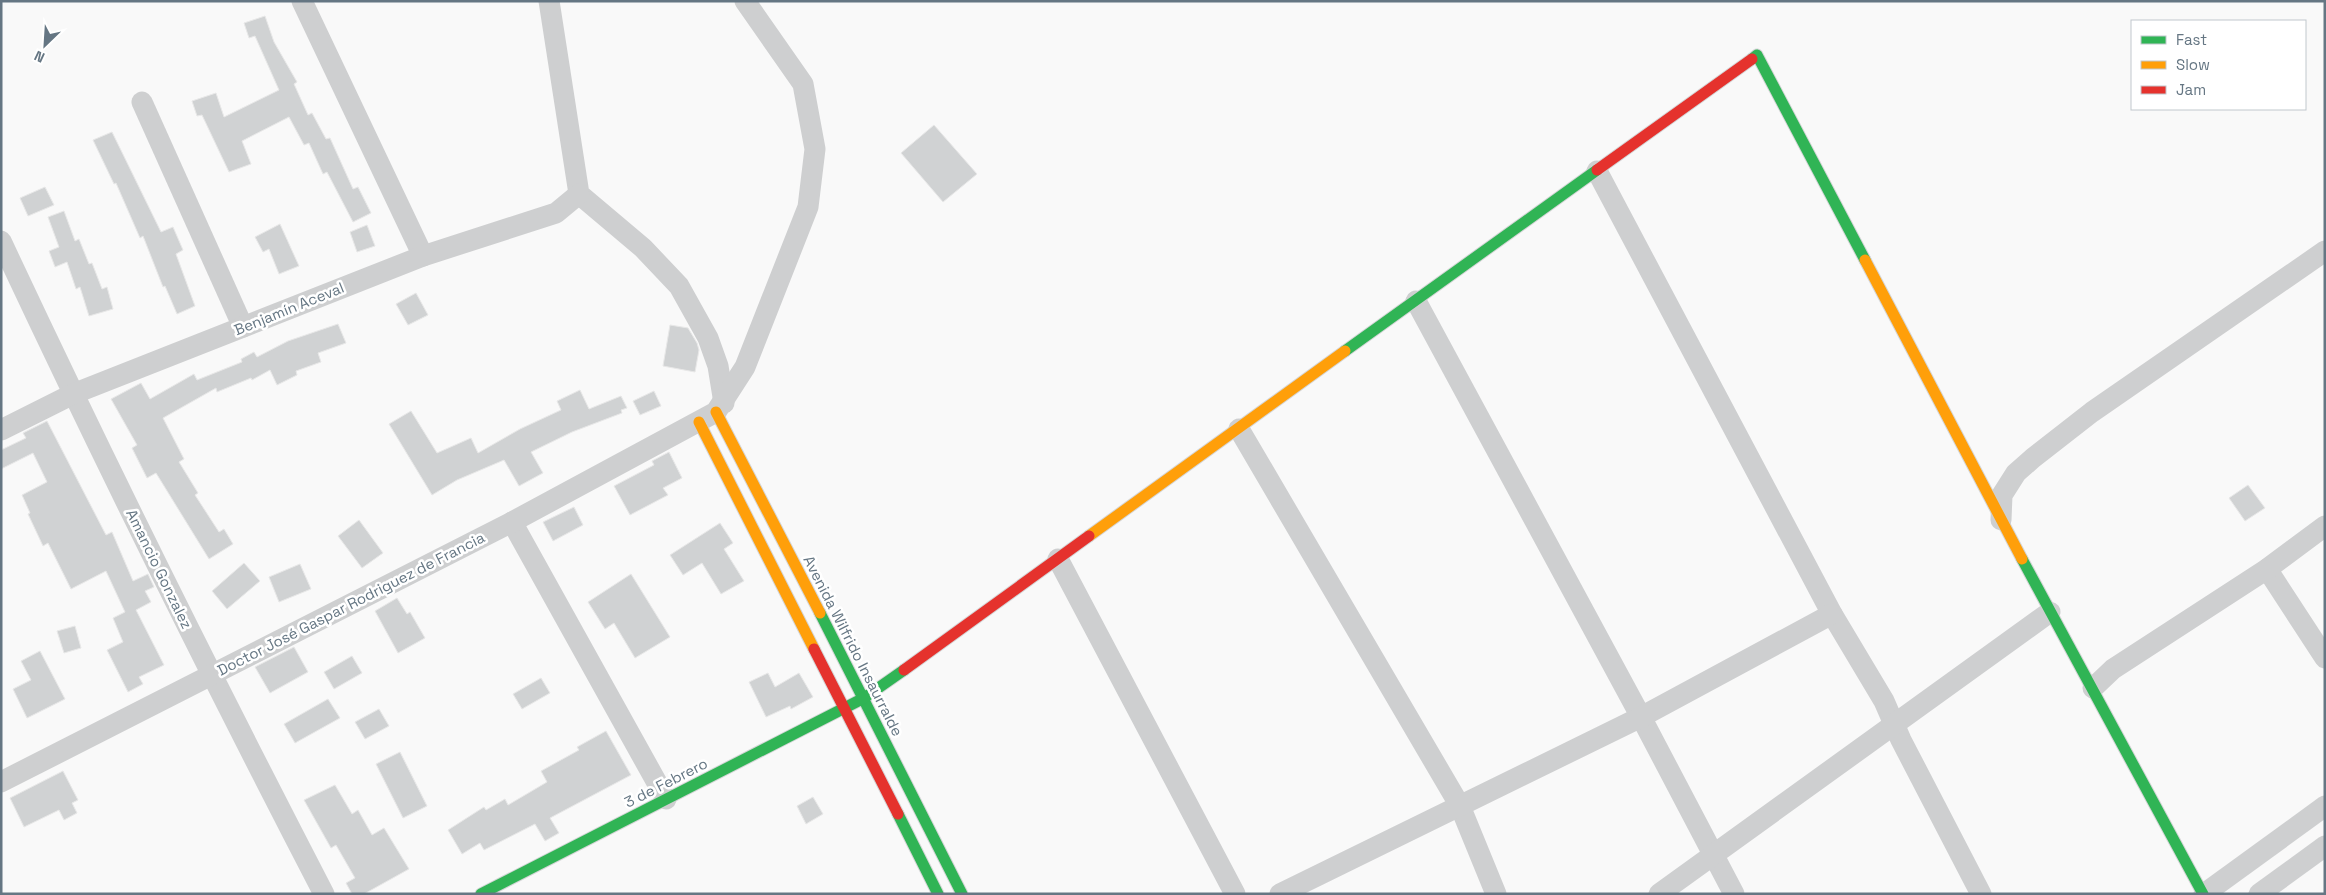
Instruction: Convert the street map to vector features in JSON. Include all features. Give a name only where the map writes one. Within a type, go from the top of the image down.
[{"type":"street","points":[[302,1],[423,256]]},
{"type":"street","points":[[549,1],[579,194],[643,248],[678,286],[708,338],[718,366],[713,412],[844,709],[938,894]]},
{"type":"street","points":[[713,412],[746,367],[808,206],[815,149],[803,84],[745,1]]},
{"type":"street","name":"3 de Febrero","points":[[481,894],[864,698],[1757,55],[2001,520]]},
{"type":"street","points":[[142,102],[243,327]]},
{"type":"street","points":[[1597,171],[1832,614],[1884,700],[1894,724],[1980,894]]},
{"type":"street","name":"Benjamín Aceval","points":[[1,430],[73,394],[423,256],[556,212],[579,194]]},
{"type":"street","name":"Amancio Gonzalez","points":[[1,241],[73,394],[212,676],[324,894]]},
{"type":"street","points":[[2325,251],[2092,412],[2033,458],[2016,473],[2002,495],[2001,520],[2204,894],[2325,806]]},
{"type":"street","points":[[1416,301],[1641,717],[1734,894]]},
{"type":"street","name":"Doctor José Gaspar Rodriguez de Francia","points":[[1,782],[512,522],[713,412]]},
{"type":"street","name":"Avenida Wilfrido Insaurralde","points":[[713,412],[864,698],[962,894]]},
{"type":"street","points":[[1239,429],[1460,806],[1496,894]]},
{"type":"street","points":[[512,522],[666,799]]},
{"type":"street","points":[[2093,688],[2113,669],[2267,569],[2325,526]]},
{"type":"street","points":[[1058,559],[1234,894]]},
{"type":"street","points":[[2267,569],[2325,658]]},
{"type":"street","points":[[1659,894],[2050,612]]},
{"type":"street","points":[[1280,894],[1641,717],[1832,614]]},
{"type":"street","points":[[2258,894],[2325,846]]},
{"type":"building","points":[[265,16],[274,42],[297,82],[294,84],[308,115],[312,113],[326,139],[330,138],[353,189],[358,187],[371,213],[353,222],[327,172],[323,174],[309,143],[304,145],[289,117],[242,141],[251,164],[229,172],[202,115],[197,116],[192,101],[216,93],[224,117],[279,90],[255,36],[249,38],[244,23]]},
{"type":"building","points":[[934,125],[977,174],[943,202],[901,153]]},
{"type":"building","points":[[112,132],[161,232],[173,227],[183,250],[176,254],[195,306],[177,314],[165,286],[163,287],[143,236],[140,238],[116,183],[114,184],[93,140]]},
{"type":"building","points":[[45,187],[54,205],[28,216],[20,198]]},
{"type":"building","points":[[64,211],[75,241],[79,239],[89,264],[92,263],[102,289],[107,287],[113,309],[89,316],[80,287],[76,289],[67,262],[55,267],[49,251],[59,247],[48,217]]},
{"type":"building","points":[[280,224],[299,266],[279,274],[269,249],[263,252],[255,237]]},
{"type":"building","points":[[367,225],[375,246],[357,252],[350,232]]},
{"type":"building","points":[[416,293],[428,315],[408,325],[396,304]]},
{"type":"building","points":[[338,324],[346,343],[318,353],[321,362],[296,371],[297,375],[277,385],[270,370],[252,380],[251,378],[217,392],[216,388],[163,418],[184,459],[179,462],[198,493],[195,495],[219,532],[224,529],[233,544],[209,559],[156,473],[147,478],[132,448],[137,445],[111,399],[141,383],[150,399],[194,374],[197,380],[242,362],[241,359],[254,352],[257,357],[288,341]]},
{"type":"building","points":[[670,325],[688,328],[697,343],[699,350],[695,372],[663,366]]},
{"type":"building","points":[[580,390],[589,409],[621,396],[627,408],[621,410],[622,413],[572,432],[531,452],[543,473],[519,486],[504,460],[457,480],[432,495],[389,424],[411,411],[437,453],[471,438],[478,453],[520,429],[561,410],[557,401]]},
{"type":"building","points":[[654,391],[661,406],[640,415],[633,401]]},
{"type":"building","points":[[47,421],[106,535],[112,532],[133,581],[148,574],[154,587],[145,591],[151,602],[136,610],[164,665],[139,677],[143,684],[128,692],[107,650],[123,642],[113,618],[125,612],[106,571],[71,589],[48,543],[43,546],[28,514],[30,513],[22,495],[47,482],[33,453],[1,469],[1,450],[26,438],[23,433]]},
{"type":"building","points":[[669,452],[682,478],[663,488],[668,495],[630,515],[614,486],[654,465],[652,461]]},
{"type":"building","points":[[2248,485],[2265,508],[2245,521],[2229,498]]},
{"type":"building","points":[[574,507],[583,525],[553,541],[543,522]]},
{"type":"building","points":[[359,520],[383,553],[362,568],[338,536]]},
{"type":"building","points":[[720,523],[733,543],[724,549],[744,581],[721,594],[702,563],[683,575],[670,555]]},
{"type":"building","points":[[244,563],[260,581],[227,609],[212,591]]},
{"type":"building","points":[[300,564],[311,589],[279,602],[269,577]]},
{"type":"building","points":[[631,574],[670,637],[635,658],[614,623],[605,629],[588,602]]},
{"type":"building","points":[[397,598],[407,614],[410,612],[425,638],[398,653],[375,611]]},
{"type":"building","points":[[75,626],[81,648],[64,653],[57,631]]},
{"type":"building","points":[[294,647],[308,672],[270,693],[255,667]]},
{"type":"building","points":[[40,651],[65,699],[27,718],[13,689],[31,680],[21,661]]},
{"type":"building","points":[[352,656],[362,673],[334,689],[324,672]]},
{"type":"building","points":[[768,673],[775,687],[799,673],[813,697],[791,709],[790,706],[766,717],[749,682]]},
{"type":"building","points":[[541,678],[550,693],[522,709],[513,694]]},
{"type":"building","points":[[328,699],[340,718],[295,743],[284,724]]},
{"type":"building","points":[[379,709],[389,726],[365,739],[355,722]]},
{"type":"building","points":[[606,731],[631,775],[550,818],[559,833],[545,841],[535,824],[484,850],[480,843],[462,854],[448,830],[484,807],[486,810],[505,799],[508,805],[547,782],[541,771],[579,750],[577,747]]},
{"type":"building","points":[[400,752],[427,806],[403,818],[376,764]]},
{"type":"building","points":[[63,771],[78,800],[72,803],[77,813],[64,820],[59,810],[24,827],[10,798]]},
{"type":"building","points":[[335,785],[352,814],[358,810],[372,835],[384,828],[409,869],[364,894],[352,894],[346,883],[355,878],[336,845],[331,848],[304,800]]},
{"type":"building","points":[[813,797],[823,814],[806,824],[797,806]]},
{"type":"traffic: fast","points":[[1752,59],[1757,55],[1865,260]]},
{"type":"traffic: fast","points":[[1345,351],[1597,170]]},
{"type":"traffic: fast","points":[[2022,559],[2203,894]]},
{"type":"traffic: fast","points":[[820,613],[962,894]]},
{"type":"traffic: fast","points":[[481,894],[864,698],[904,670]]},
{"type":"traffic: fast","points":[[898,814],[938,894]]},
{"type":"traffic: slow","points":[[1865,260],[2022,559]]},
{"type":"traffic: slow","points":[[1089,536],[1345,351]]},
{"type":"traffic: slow","points":[[716,412],[820,613]]},
{"type":"traffic: slow","points":[[699,422],[814,649]]},
{"type":"traffic: jam","points":[[1597,170],[1752,59]]},
{"type":"traffic: jam","points":[[904,670],[1089,536]]},
{"type":"traffic: jam","points":[[814,649],[898,814]]}]
